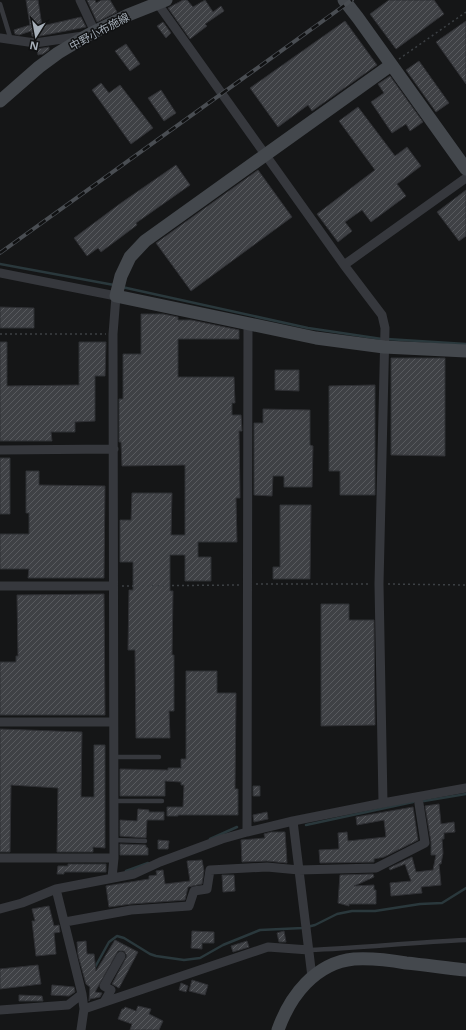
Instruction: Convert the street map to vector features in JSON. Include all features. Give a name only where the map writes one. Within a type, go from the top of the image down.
[{"type":"street","points":[[0,38],[35,43],[92,34],[80,0]]},
{"type":"street","points":[[344,0],[466,169]]},
{"type":"street","points":[[162,2],[265,154],[344,265],[382,315],[385,328],[379,584],[383,803]]},
{"type":"street","name":"中野小布施線","points":[[0,101],[39,67],[58,53],[128,15],[162,2]]},
{"type":"street","points":[[112,878],[114,858],[113,334],[116,296],[121,276],[130,257],[145,241],[265,154],[391,66]]},
{"type":"street","points":[[344,265],[466,178]]},
{"type":"street","points":[[0,273],[316,338],[384,347],[466,351]]},
{"type":"street","points":[[246,832],[248,323]]},
{"type":"street","points":[[0,450],[114,449]]},
{"type":"street","points":[[0,586],[113,586]]},
{"type":"street","points":[[0,722],[113,722]]},
{"type":"street","points":[[0,910],[56,889],[134,874],[174,857],[246,832],[383,803],[466,788]]},
{"type":"street","points":[[65,922],[131,910],[189,906],[194,892],[207,889],[210,870],[267,867],[299,870],[376,868],[425,842],[418,797]]},
{"type":"street","points":[[293,821],[312,977]]},
{"type":"street","points":[[0,858],[114,858]]},
{"type":"street","points":[[56,889],[82,994],[84,1009],[81,1030]]},
{"type":"street","points":[[84,1009],[268,947],[309,950]]},
{"type":"street","points":[[104,1002],[111,990],[104,986],[121,956]]},
{"type":"street","points":[[278,1030],[284,1014],[296,993],[312,977],[330,966],[353,959],[381,959],[466,970]]},
{"type":"street","points":[[0,1010],[68,1005],[82,994]]},
{"type":"lane","points":[[0,4],[11,40]]},
{"type":"lane","points":[[113,757],[159,757]]},
{"type":"lane","points":[[113,801],[162,801]]},
{"type":"lane","points":[[113,840],[145,841]]},
{"type":"lane","points":[[309,950],[466,940]]},
{"type":"path","points":[[391,66],[466,12]]},
{"type":"path","points":[[0,334],[113,334]]},
{"type":"path","points":[[379,584],[466,585]]},
{"type":"building","points":[[26,0],[38,0],[42,26],[81,17],[86,27],[35,37],[32,36],[31,31],[19,35],[15,34],[14,30],[30,25]]},
{"type":"building","points":[[87,0],[95,0],[96,3],[102,0],[110,0],[117,12],[97,22]]},
{"type":"building","points":[[183,0],[187,0],[193,7],[205,0],[213,12],[221,6],[224,11],[205,24],[207,26],[190,39],[168,8]]},
{"type":"building","points":[[389,0],[434,0],[444,14],[396,49],[370,14]]},
{"type":"building","points":[[345,21],[377,65],[312,111],[308,105],[278,127],[250,88]]},
{"type":"building","points":[[466,21],[466,84],[436,42]]},
{"type":"building","points":[[163,22],[171,33],[166,38],[157,26]]},
{"type":"building","points":[[126,44],[140,64],[130,71],[115,51]]},
{"type":"building","points":[[49,47],[49,50],[38,55],[37,49]]},
{"type":"building","points":[[419,61],[449,103],[436,112],[406,70]]},
{"type":"building","points":[[390,76],[423,122],[410,131],[406,124],[392,133],[371,102],[384,93],[378,84]]},
{"type":"building","points":[[101,83],[109,93],[120,85],[153,128],[131,144],[92,90]]},
{"type":"building","points":[[161,90],[176,113],[164,121],[148,98]]},
{"type":"building","points":[[358,107],[395,156],[407,147],[421,166],[397,184],[406,196],[371,222],[362,210],[345,222],[352,231],[338,242],[317,214],[375,170],[339,121]]},
{"type":"building","points":[[176,165],[190,185],[136,223],[137,225],[101,252],[98,248],[87,256],[74,238]]},
{"type":"building","points":[[258,170],[292,217],[191,291],[156,243]]},
{"type":"building","points":[[466,190],[466,236],[459,241],[437,212]]},
{"type":"building","points":[[0,307],[34,308],[34,328],[0,328]]},
{"type":"building","points":[[141,314],[163,314],[178,317],[178,320],[191,320],[239,330],[239,339],[178,339],[178,377],[234,377],[235,403],[232,403],[232,415],[241,415],[242,431],[239,431],[240,498],[236,498],[237,542],[198,542],[198,557],[211,557],[211,581],[185,581],[185,555],[170,555],[170,591],[173,591],[172,655],[174,655],[174,711],[169,711],[170,738],[136,738],[135,650],[128,650],[129,590],[133,590],[133,562],[120,562],[120,520],[131,520],[132,493],[172,493],[171,535],[185,535],[185,465],[122,466],[121,442],[119,442],[119,399],[123,399],[123,354],[141,354]]},
{"type":"building","points":[[0,342],[7,342],[7,386],[79,385],[79,342],[106,342],[105,376],[95,376],[95,421],[75,422],[75,432],[51,432],[52,441],[0,441]]},
{"type":"building","points":[[391,358],[445,358],[445,456],[391,455]]},
{"type":"building","points":[[275,370],[299,370],[299,391],[275,390]]},
{"type":"building","points":[[375,385],[375,495],[340,495],[340,471],[329,471],[329,386]]},
{"type":"building","points":[[263,409],[310,410],[310,445],[313,446],[312,487],[284,487],[284,476],[273,476],[272,496],[254,495],[254,423],[263,423]]},
{"type":"building","points":[[0,458],[10,458],[10,514],[0,514]]},
{"type":"building","points":[[26,471],[39,471],[39,485],[105,486],[104,578],[28,578],[29,569],[0,569],[0,534],[29,534],[29,513],[26,513]]},
{"type":"building","points":[[280,505],[311,505],[310,579],[273,579],[273,567],[280,567]]},
{"type":"building","points":[[104,594],[105,715],[0,715],[0,662],[16,662],[16,656],[18,656],[17,595]]},
{"type":"building","points":[[321,604],[349,604],[349,620],[374,620],[375,725],[321,726]]},
{"type":"building","points":[[186,671],[217,671],[217,693],[236,693],[235,789],[238,789],[238,815],[167,816],[167,807],[183,807],[184,785],[181,785],[181,782],[165,781],[165,796],[120,796],[120,769],[168,770],[168,768],[181,768],[181,759],[186,759]]},
{"type":"building","points":[[0,729],[82,732],[81,797],[94,797],[94,745],[105,745],[105,848],[93,847],[93,852],[57,852],[58,788],[11,785],[10,852],[0,852]]},
{"type":"building","points":[[253,786],[260,786],[260,796],[253,796]]},
{"type":"building","points":[[439,804],[441,824],[454,822],[455,832],[444,833],[444,839],[442,839],[443,853],[441,864],[439,864],[441,885],[421,887],[422,893],[391,896],[390,883],[411,881],[405,864],[390,870],[389,868],[412,857],[416,872],[433,870],[436,855],[431,855],[431,842],[425,806]]},
{"type":"building","points":[[413,807],[418,840],[384,857],[374,859],[374,862],[320,863],[319,850],[339,849],[338,833],[347,832],[348,841],[386,837],[384,820],[357,825],[356,817]]},
{"type":"building","points":[[138,809],[149,810],[149,812],[164,812],[164,820],[147,820],[146,838],[120,836],[120,820],[137,821]]},
{"type":"building","points":[[267,812],[268,819],[254,822],[253,815]]},
{"type":"building","points":[[271,832],[285,832],[287,863],[267,861],[242,862],[241,840],[265,838],[264,834]]},
{"type":"building","points":[[158,840],[169,841],[168,849],[158,849]]},
{"type":"building","points":[[120,844],[146,845],[148,848],[148,855],[120,855]]},
{"type":"building","points":[[202,860],[204,871],[202,884],[188,887],[185,900],[109,907],[106,886],[149,879],[149,876],[157,875],[156,871],[163,870],[165,884],[190,881],[187,861]]},
{"type":"building","points":[[68,864],[106,864],[106,872],[64,872],[64,874],[57,874],[58,866],[68,866]]},
{"type":"building","points":[[373,874],[374,877],[354,886],[374,885],[374,890],[376,890],[376,904],[349,904],[349,906],[338,903],[340,875]]},
{"type":"building","points":[[222,875],[234,875],[235,891],[223,892]]},
{"type":"building","points":[[49,906],[54,926],[59,925],[60,932],[54,933],[56,954],[36,956],[32,921],[35,921],[32,909]]},
{"type":"building","points":[[192,931],[214,932],[214,943],[202,943],[202,949],[191,948]]},
{"type":"building","points":[[284,931],[286,942],[279,942],[277,933]]},
{"type":"building","points":[[115,940],[138,952],[119,988],[112,984],[127,956],[124,951],[118,951],[95,992],[102,993],[100,997],[90,999],[89,1001],[90,987],[86,984],[78,955],[77,942],[86,941],[87,954],[94,954],[96,971]]},
{"type":"building","points":[[247,941],[249,947],[233,952],[231,946]]},
{"type":"building","points":[[38,965],[41,984],[0,989],[0,969]]},
{"type":"building","points":[[192,980],[208,985],[205,995],[189,991]]},
{"type":"building","points":[[181,983],[188,986],[186,992],[179,990]]},
{"type":"building","points":[[52,985],[74,987],[75,992],[69,996],[51,995]]},
{"type":"building","points":[[19,995],[42,996],[43,1001],[19,1001]]},
{"type":"building","points":[[138,1006],[151,1009],[149,1014],[163,1021],[159,1030],[130,1030],[132,1024],[118,1019],[122,1009],[125,1007],[136,1011]]},
{"type":"waterway","points":[[0,264],[114,285]]},
{"type":"waterway","points":[[122,287],[308,328],[382,339]]},
{"type":"waterway","points":[[387,339],[466,344]]},
{"type":"waterway","points":[[424,801],[466,794]]},
{"type":"waterway","points":[[306,825],[413,802]]},
{"type":"waterway","points":[[210,839],[237,827]]},
{"type":"waterway","points":[[126,871],[148,863]]},
{"type":"waterway","points":[[94,969],[109,942],[117,936],[124,938],[156,956],[184,960],[200,958],[223,945],[260,930],[303,928],[315,925],[337,914],[352,911],[375,911],[420,904],[442,903],[466,888]]},
{"type":"railway","points":[[0,253],[352,0]]}]
